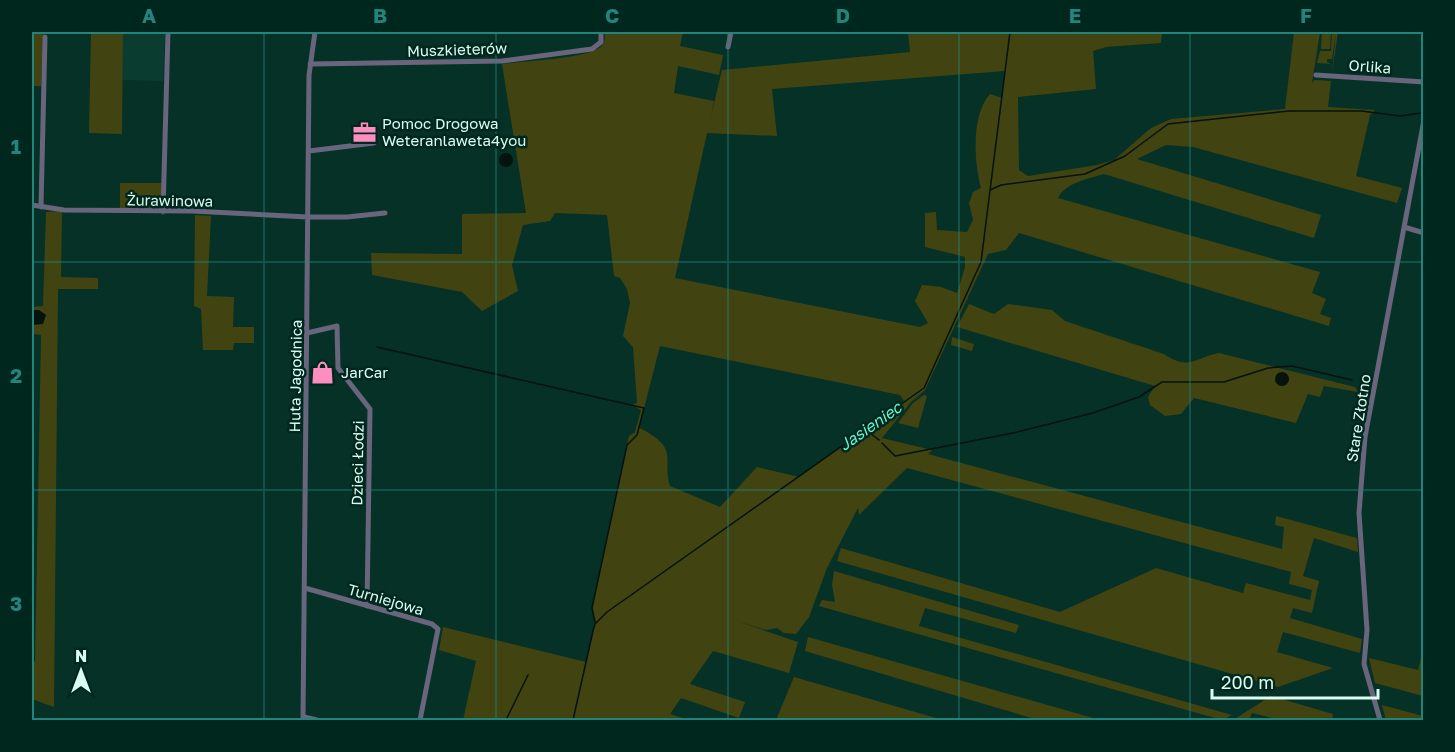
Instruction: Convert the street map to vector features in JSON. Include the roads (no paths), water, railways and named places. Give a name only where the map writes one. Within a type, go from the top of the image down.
[{"type":"street","points":[[163,212],[168,32]]},
{"type":"street","name":"Huta Jagodnica","points":[[303,719],[310,64],[315,32]]},
{"type":"street","name":"Muszkieterów","points":[[310,64],[502,61],[592,49],[601,42],[601,32]]},
{"type":"street","points":[[728,47],[731,32]]},
{"type":"street","points":[[41,207],[45,37]]},
{"type":"street","name":"Orlika","points":[[1316,75],[1424,82]]},
{"type":"street","name":"Stare Złotno","points":[[1380,720],[1364,664],[1367,630],[1360,506],[1365,437],[1424,120]]},
{"type":"street","points":[[309,151],[374,143]]},
{"type":"street","name":"Żurawinowa","points":[[32,205],[64,210],[192,211],[347,218],[385,213]]},
{"type":"street","points":[[1404,227],[1424,233]]},
{"type":"street","name":"Dzieci Łodzi","points":[[308,333],[337,326],[338,368],[370,409],[367,606]]},
{"type":"street","name":"Turniejowa","points":[[305,588],[432,624],[438,629],[420,720]]},
{"type":"street","points":[[303,719],[317,720]]},
{"type":"waterway","name":"Jasieniec","points":[[573,720],[595,624],[607,612],[924,388],[981,262],[1010,32]]},
{"type":"waterway","points":[[990,190],[1001,185],[1085,174],[1125,156],[1168,124],[1289,111],[1362,111],[1400,116],[1421,113]]},
{"type":"waterway","points":[[377,347],[644,408],[637,435],[627,445],[592,608],[595,622]]},
{"type":"waterway","points":[[882,443],[895,456],[1013,433],[1093,413],[1139,397],[1162,382],[1224,382],[1268,368],[1292,366],[1352,380]]},
{"type":"waterway","points":[[866,430],[879,440]]},
{"type":"waterway","points":[[506,720],[528,675]]},
{"type":"place","name":"Pomoc Drogowa Weteranlaweta4you","points":[[364,132]]},
{"type":"place","name":"JarCar","points":[[323,372]]}]
